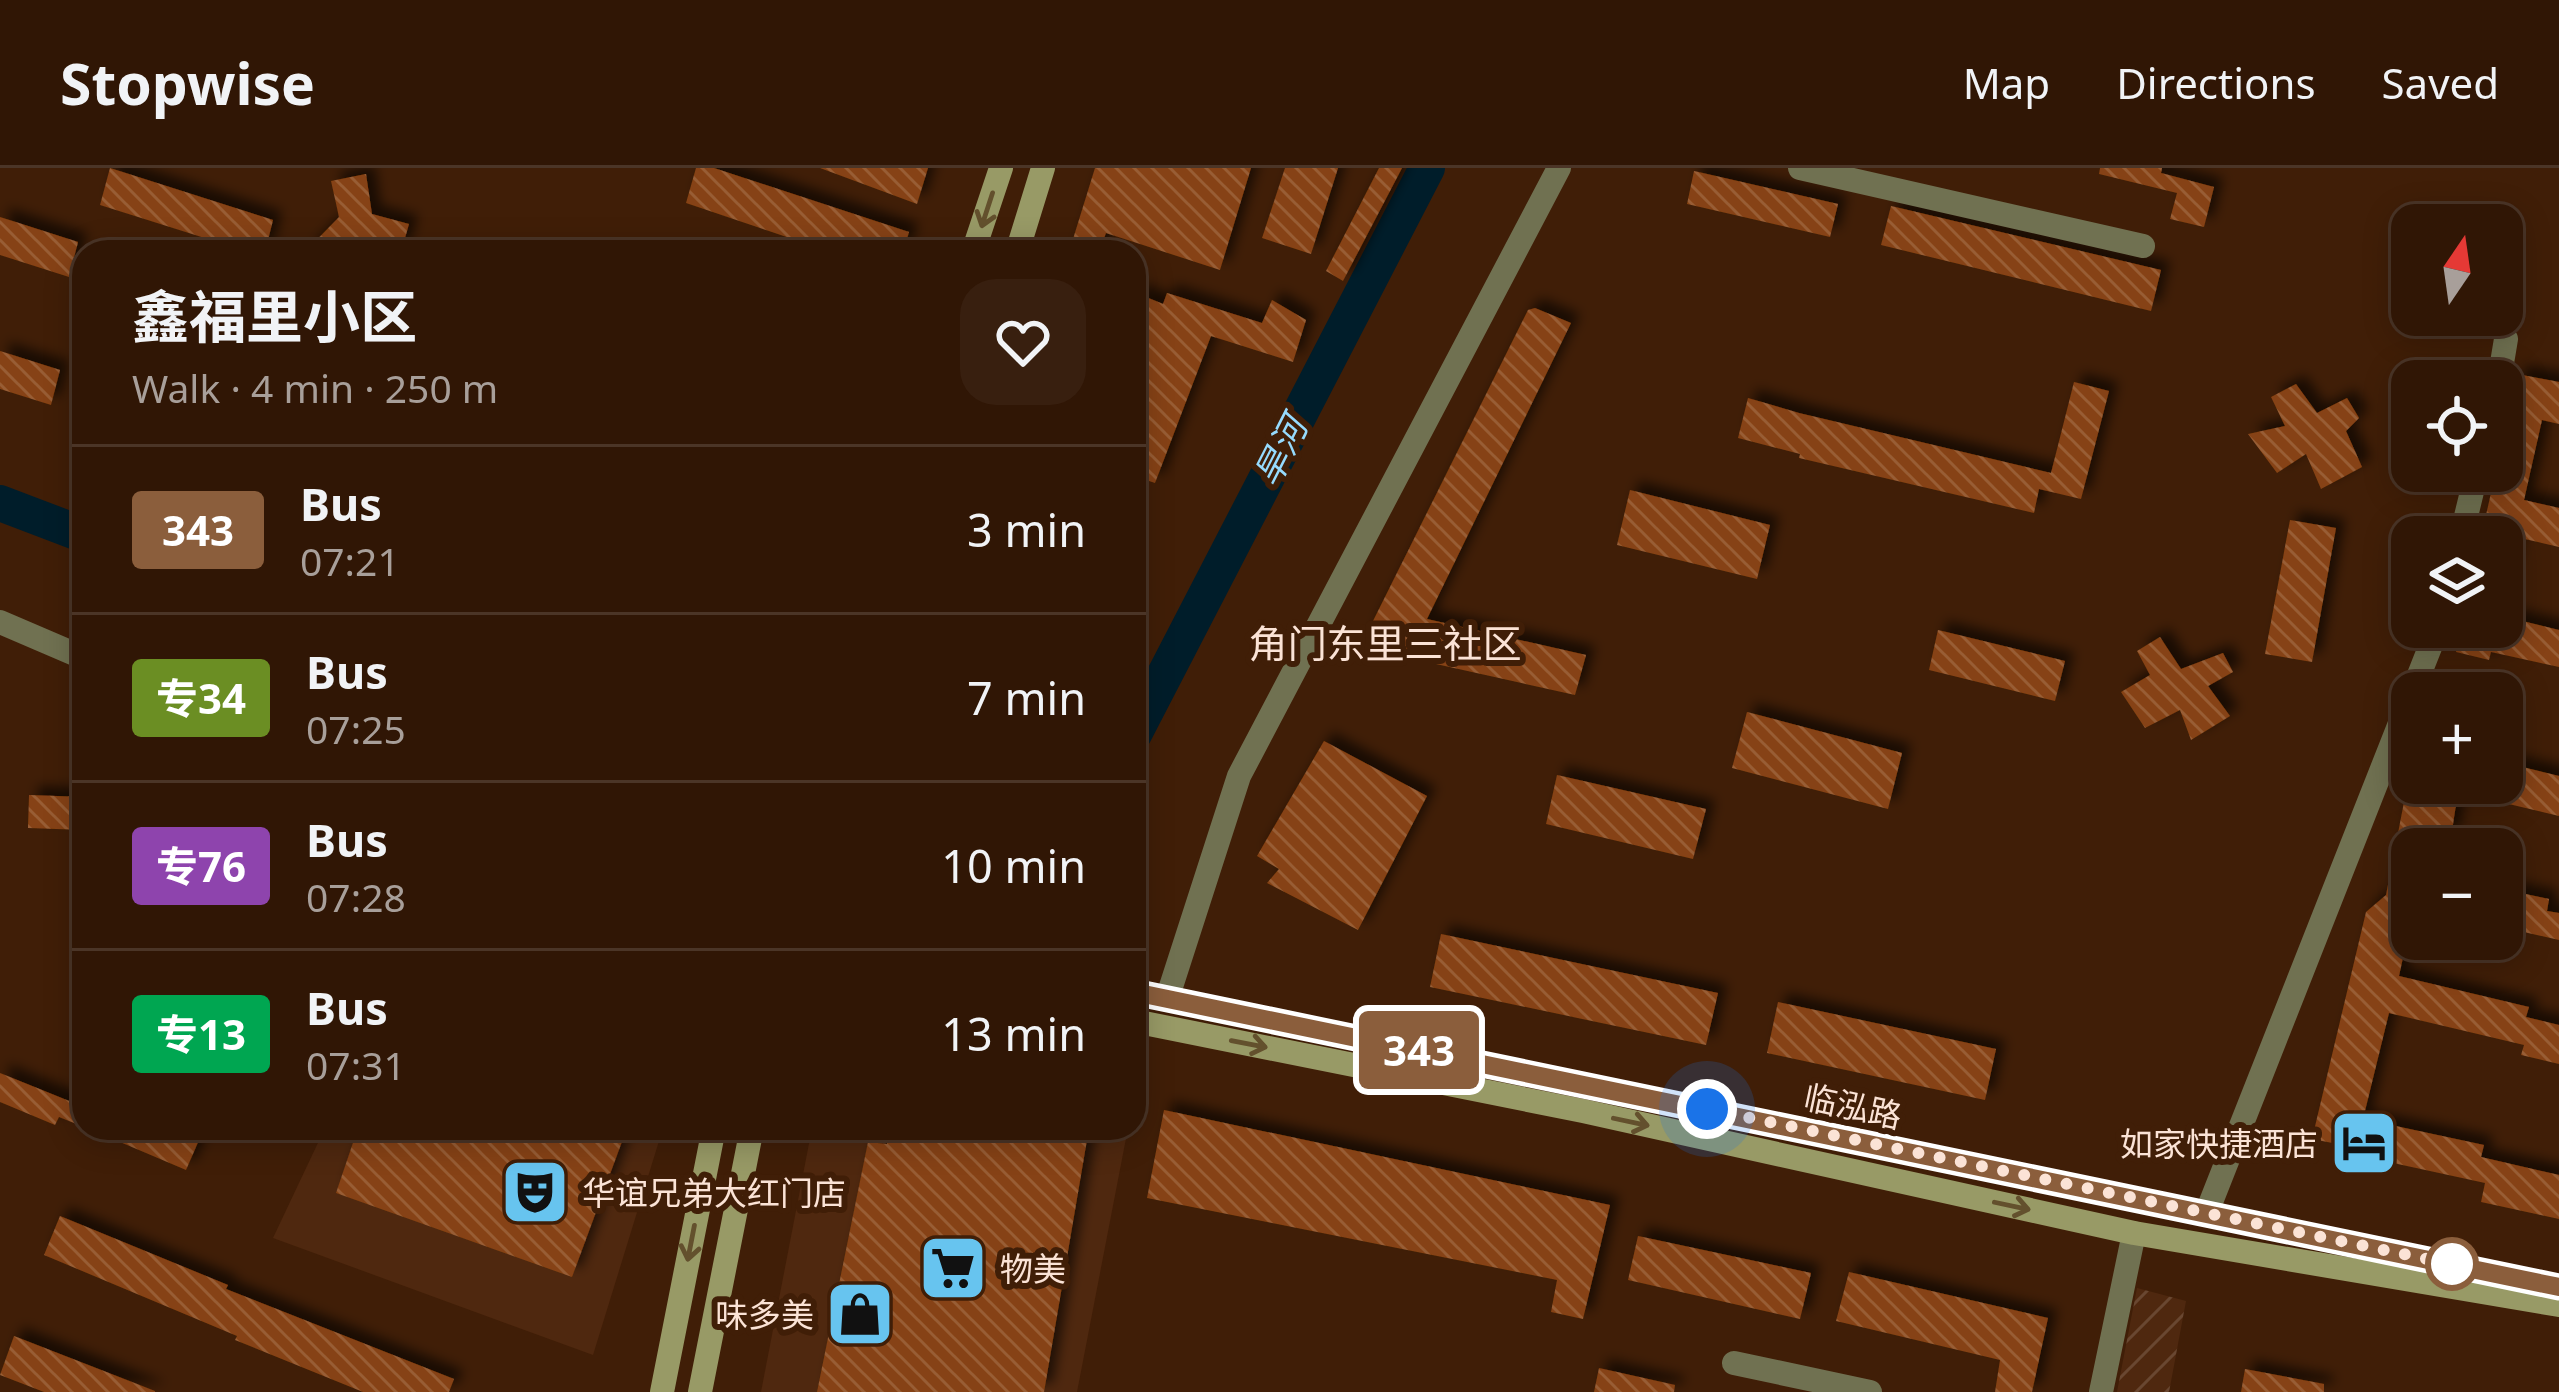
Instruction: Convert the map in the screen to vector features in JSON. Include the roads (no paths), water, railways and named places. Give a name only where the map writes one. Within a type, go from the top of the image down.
[{"type":"main road","points":[[978,240],[1000,168]]},
{"type":"main road","points":[[1021,240],[1043,168]]},
{"type":"main road","name":"临泓路","points":[[1146,995],[2559,1287]]},
{"type":"main road","name":"临泓路","points":[[1146,1023],[1583,1112],[2134,1233],[2559,1305]]},
{"type":"main road","points":[[662,1392],[712,1140]]},
{"type":"main road","points":[[700,1392],[750,1140]]},
{"type":"street","points":[[1167,999],[1239,776],[1558,168]]},
{"type":"street","points":[[1800,168],[2144,246]]},
{"type":"street","points":[[2502,360],[2506,339]]},
{"type":"street","points":[[0,622],[72,653]]},
{"type":"street","points":[[2206,1212],[2430,648]]},
{"type":"street","points":[[2101,1392],[2134,1233]]},
{"type":"street","points":[[1734,1363],[1870,1392]]},
{"type":"waterway","name":"旱河","points":[[1146,711],[1427,168]]},
{"type":"waterway","name":"旱河","points":[[0,503],[72,530]]},
{"type":"place","name":"如家快捷酒店","points":[[2364,1143]]},
{"type":"place","name":"华谊兄弟大红门店","points":[[535,1192]]},
{"type":"place","name":"物美","points":[[953,1268]]},
{"type":"place","name":"味多美","points":[[860,1314]]},
{"type":"district","name":"角门东里三社区","points":[[1385,642]]}]
